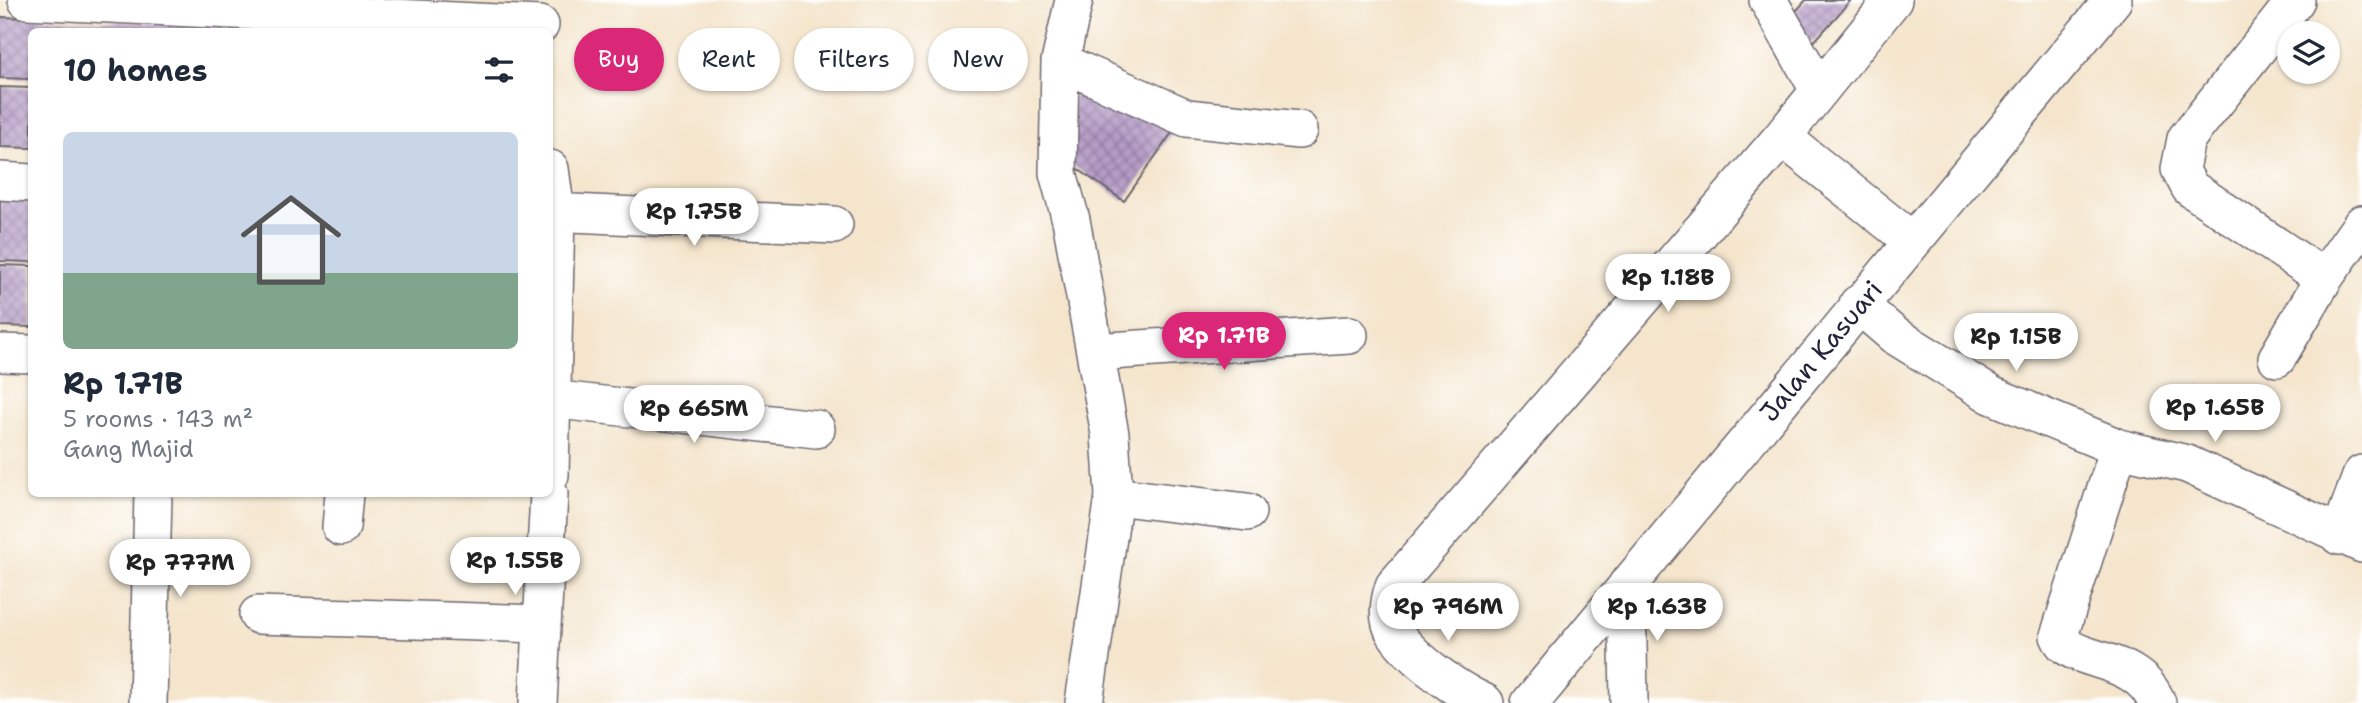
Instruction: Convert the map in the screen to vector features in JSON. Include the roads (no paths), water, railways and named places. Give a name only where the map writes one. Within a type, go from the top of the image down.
[{"type":"street","points":[[27,0],[539,19]]},
{"type":"street","points":[[1074,0],[1060,62],[1058,173],[1071,220],[1110,434],[1114,496],[1084,703]]},
{"type":"street","points":[[1768,0],[1819,90]]},
{"type":"street","points":[[1485,703],[1463,693],[1394,632],[1388,604],[1394,586],[1782,138],[1893,0]]},
{"type":"street","name":"Jalan Kasuari","points":[[1530,703],[1627,585],[1875,319],[1912,241],[2113,0]]},
{"type":"street","points":[[2296,0],[2186,139],[2180,169],[2190,188],[2324,278]]},
{"type":"street","points":[[1060,62],[1187,118],[1299,130]]},
{"type":"street","points":[[1782,138],[1912,241]]},
{"type":"street","points":[[0,181],[28,183]]},
{"type":"street","points":[[553,213],[834,225]]},
{"type":"street","points":[[2277,358],[2324,278],[2362,223]]},
{"type":"street","points":[[1875,319],[1991,395],[2119,448],[2187,464],[2351,540],[2362,474]]},
{"type":"street","points":[[1095,352],[1349,335]]},
{"type":"street","points":[[0,353],[28,354]]},
{"type":"street","points":[[553,400],[816,429]]},
{"type":"street","points":[[2119,448],[2059,636],[2062,643],[2073,651],[2113,662],[2133,672],[2150,686],[2157,703]]},
{"type":"street","points":[[1114,496],[1247,512]]},
{"type":"street","points":[[148,703],[153,497]]},
{"type":"street","points":[[538,703],[549,497]]},
{"type":"street","points":[[1627,585],[1629,703]]},
{"type":"street","points":[[258,615],[542,624]]}]
